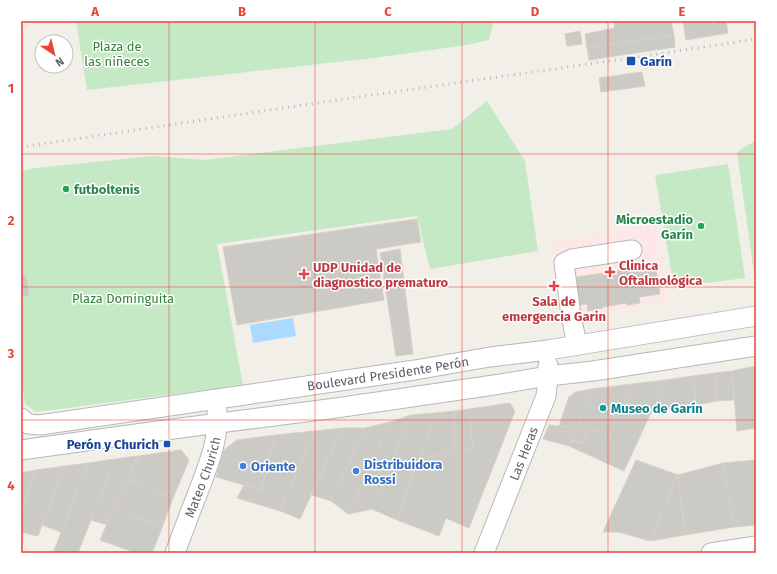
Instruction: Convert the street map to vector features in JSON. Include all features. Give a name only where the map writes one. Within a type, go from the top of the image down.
[{"type":"street","points":[[577,345],[564,263],[572,259],[632,250]]},
{"type":"street","name":"Boulevard Presidente Perón","points":[[21,418],[28,424],[40,426],[407,372],[490,357],[548,350],[756,316]]},
{"type":"street","name":"Boulevard Presidente Perón","points":[[21,450],[344,407],[756,346]]},
{"type":"street","name":"Las Heras","points":[[484,553],[546,396],[548,350]]},
{"type":"street","name":"Mateo Churich","points":[[175,553],[210,462],[218,423],[217,399]]},
{"type":"street","points":[[711,553],[756,546]]},
{"type":"shaded area","name":"Clinica Oftalmológica","points":[[657,223],[669,302],[563,319],[550,242]]},
{"type":"green space","name":"Plaza de las niñeces","points":[[76,21],[493,21],[493,25],[489,40],[467,45],[373,58],[87,90]]},
{"type":"green space","name":"Plaza Dominguita","points":[[487,101],[525,161],[538,251],[430,269],[417,216],[217,244],[243,385],[36,412],[25,404],[21,375],[21,171],[36,168],[152,156],[205,160],[452,129]]},
{"type":"green space","points":[[756,140],[756,287],[737,153]]},
{"type":"green space","name":"Microestadio Garín","points":[[728,164],[745,278],[674,287],[655,175]]},
{"type":"water","points":[[293,318],[296,336],[253,343],[250,325]]},
{"type":"building","points":[[614,21],[671,21],[674,35],[587,48],[585,34],[615,28]]},
{"type":"building","points":[[683,21],[712,21],[712,24],[726,21],[728,33],[686,40]]},
{"type":"building","points":[[580,31],[582,44],[567,46],[565,34]]},
{"type":"building","points":[[674,35],[675,47],[589,60],[587,48]]},
{"type":"building","points":[[642,72],[645,86],[601,92],[599,78]]},
{"type":"building","name":"UDP Unidad de diagnostico prematuro","points":[[417,219],[421,242],[376,249],[384,300],[237,325],[223,247]]},
{"type":"building","points":[[400,249],[413,354],[396,356],[380,253]]},
{"type":"building","points":[[656,268],[660,294],[639,297],[640,303],[627,305],[626,303],[588,311],[587,304],[574,306],[570,278],[630,269],[631,272]]},
{"type":"building","points":[[21,275],[26,275],[29,295],[21,296]]},
{"type":"building","points":[[756,366],[756,428],[737,431],[732,371]]},
{"type":"building","points":[[732,371],[734,400],[717,401],[715,373]]},
{"type":"building","points":[[715,373],[717,401],[696,405],[693,376]]},
{"type":"building","points":[[693,376],[696,405],[651,412],[666,380]]},
{"type":"building","points":[[666,380],[624,471],[569,446],[571,441],[583,443],[589,428],[609,436],[632,384]]},
{"type":"building","name":"Museo de Garín","points":[[632,384],[609,436],[589,428],[583,443],[572,440],[592,389]]},
{"type":"building","points":[[592,389],[577,428],[559,426],[569,397],[576,392]]},
{"type":"building","points":[[510,403],[515,411],[469,528],[446,518],[439,536],[397,520],[421,453],[430,457],[454,451],[473,449],[469,409]]},
{"type":"building","points":[[469,409],[473,449],[454,451],[455,411]]},
{"type":"building","points":[[455,411],[454,451],[430,457],[421,453],[435,413]]},
{"type":"building","points":[[435,413],[397,520],[372,509],[411,415]]},
{"type":"building","points":[[411,415],[372,509],[348,514],[390,422]]},
{"type":"building","name":"Distribuidora Rossi","points":[[390,422],[348,514],[331,501],[365,428]]},
{"type":"building","points":[[549,425],[577,428],[569,446],[543,439]]},
{"type":"building","points":[[342,428],[300,519],[280,511],[315,431]]},
{"type":"building","points":[[342,428],[365,428],[331,501],[312,495]]},
{"type":"building","points":[[315,431],[280,511],[237,498],[244,485],[261,490],[275,435]]},
{"type":"building","name":"Oriente","points":[[275,435],[261,490],[216,477],[224,450],[237,440]]},
{"type":"building","points":[[181,450],[189,460],[173,498],[127,480],[138,456]]},
{"type":"building","points":[[138,456],[107,525],[91,520],[115,459]]},
{"type":"building","points":[[115,459],[78,553],[53,553],[88,463]]},
{"type":"building","points":[[636,460],[678,475],[650,541],[619,532],[603,532]]},
{"type":"building","points":[[756,460],[756,525],[734,527],[723,463]]},
{"type":"building","points":[[88,463],[61,532],[42,525],[65,466]]},
{"type":"building","points":[[723,463],[734,527],[685,535],[678,475]]},
{"type":"building","points":[[65,466],[38,536],[21,532],[21,515],[36,470]]},
{"type":"building","points":[[36,470],[21,515],[21,473]]},
{"type":"building","points":[[678,475],[685,535],[650,541]]},
{"type":"building","points":[[127,480],[173,498],[162,528],[114,508]]},
{"type":"building","points":[[114,508],[162,528],[152,553],[136,553],[100,540]]},
{"type":"railway","points":[[21,147],[756,39]]},
{"type":"place","name":"Garín","points":[[631,61]]},
{"type":"place","name":"futboltenis","points":[[66,189]]},
{"type":"place","name":"Microestadio Garín","points":[[701,226]]},
{"type":"place","name":"Clinica Oftalmológica","points":[[610,272]]},
{"type":"place","name":"UDP Unidad de diagnostico prematuro","points":[[304,274]]},
{"type":"place","name":"Sala de emergencia Garin","points":[[554,286]]},
{"type":"place","name":"Museo de Garín","points":[[603,408]]},
{"type":"place","name":"Perón y Churich","points":[[167,444]]},
{"type":"place","name":"Oriente","points":[[243,466]]},
{"type":"place","name":"Distribuidora Rossi","points":[[356,471]]}]
